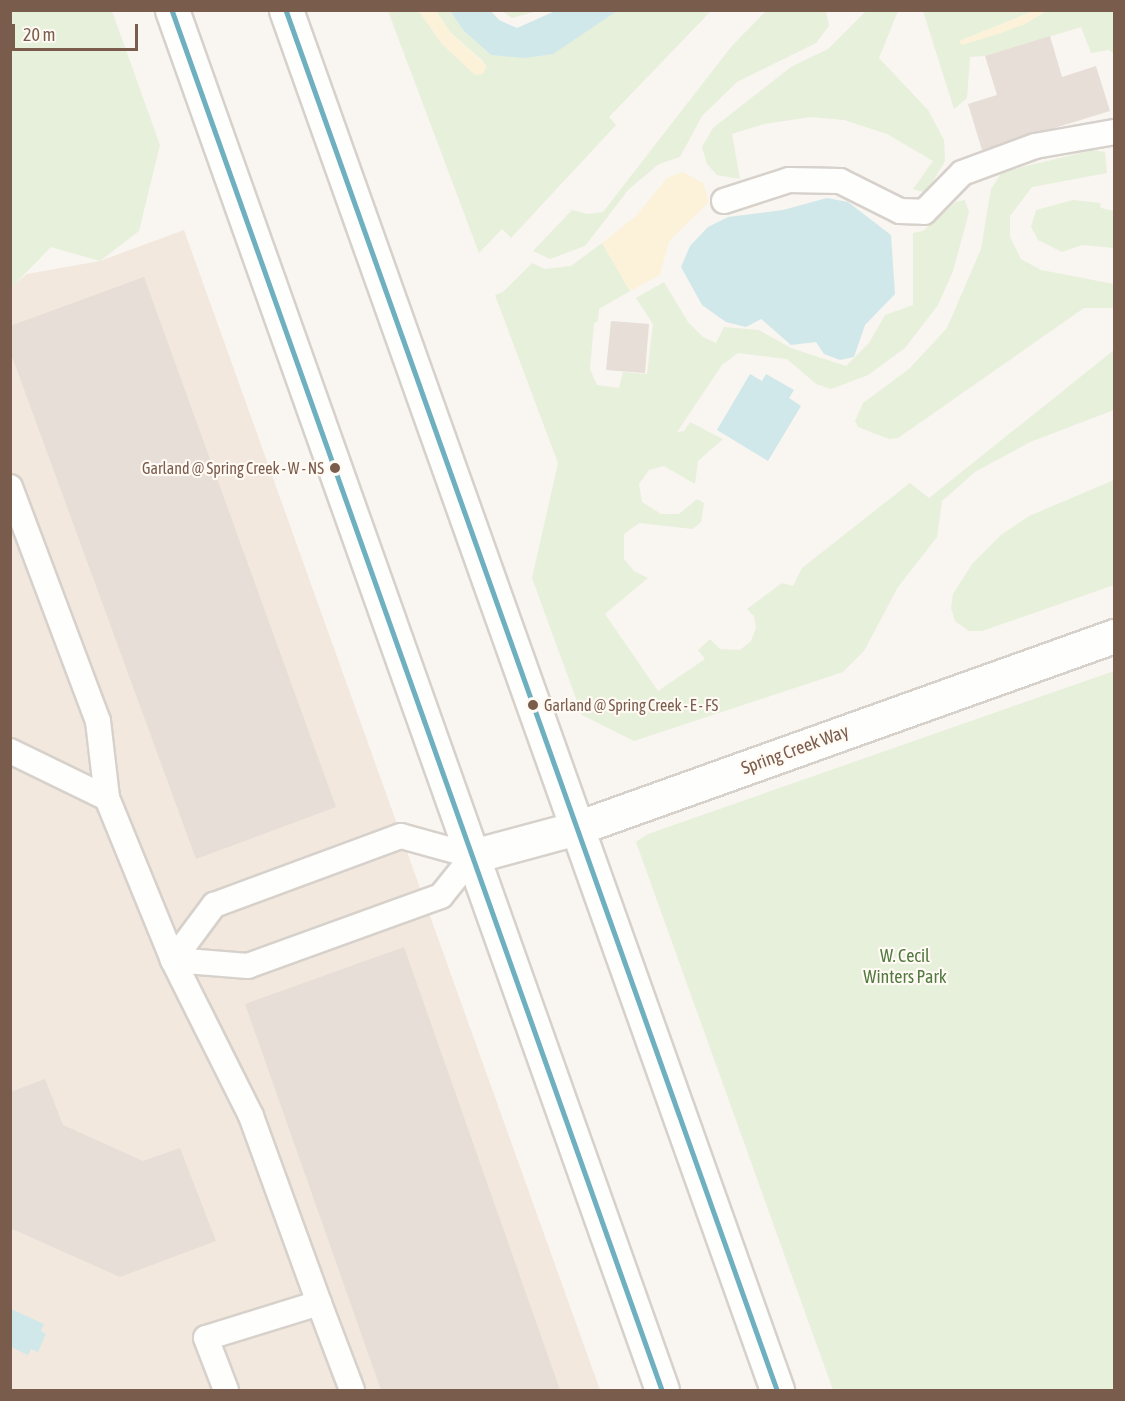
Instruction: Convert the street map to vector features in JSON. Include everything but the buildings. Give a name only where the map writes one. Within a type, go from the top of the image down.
[{"type":"main road","points":[[172,10],[662,1390]]},
{"type":"main road","points":[[286,10],[777,1390]]},
{"type":"main road","name":"Spring Creek Way","points":[[473,856],[577,828],[1114,636]]},
{"type":"lane","points":[[724,201],[789,180],[840,181],[900,211],[924,212],[963,173],[1035,146],[1114,132]]},
{"type":"lane","points":[[10,487],[98,722],[107,798],[173,960],[251,1116],[352,1390]]},
{"type":"lane","points":[[10,751],[107,798]]},
{"type":"lane","points":[[401,836],[473,856],[441,896],[248,966],[173,960],[214,905],[401,836]]},
{"type":"lane","points":[[226,1390],[206,1338],[319,1303]]},
{"type":"shaded area","points":[[184,230],[600,1390],[11,1390],[10,288],[27,274],[100,261]]},
{"type":"green space","points":[[11,11],[112,11],[160,145],[139,231],[100,261],[51,247],[11,288]]},
{"type":"green space","points":[[388,11],[419,11],[442,44],[476,75],[483,61],[451,33],[436,11],[450,11],[464,31],[491,55],[617,11],[711,11],[609,117],[616,125],[511,238],[502,229],[479,253]]},
{"type":"green space","points":[[502,11],[537,11],[512,18]]},
{"type":"green space","points":[[766,11],[826,11],[829,26],[816,43],[737,82],[702,116],[680,157],[659,164],[629,189],[585,246],[550,259],[533,251],[572,210],[588,214],[603,212],[731,47]]},
{"type":"green space","points":[[866,11],[898,11],[879,58],[928,110],[944,140],[945,161],[926,193],[913,189],[933,161],[887,134],[844,120],[811,117],[764,124],[732,134],[740,179],[717,175],[707,164],[702,147],[713,128],[791,67],[828,49]]},
{"type":"green space","points":[[923,11],[1034,11],[959,41],[1025,24],[1046,11],[1114,11],[1114,54],[1109,50],[1091,53],[1081,27],[985,56],[970,57],[967,98],[954,109]]},
{"type":"green space","points":[[1093,150],[1105,152],[1107,173],[1032,187],[1010,216],[1010,237],[1021,259],[1041,270],[1114,284],[1114,308],[1084,308],[898,438],[889,439],[858,427],[855,421],[863,403],[909,369],[947,328],[981,249],[991,189],[1002,172]]},
{"type":"green space","points":[[965,200],[969,212],[953,271],[938,305],[905,348],[868,375],[831,389],[816,384],[787,359],[738,353],[722,365],[677,432],[684,431],[690,422],[723,439],[698,461],[695,484],[664,466],[649,470],[639,484],[642,502],[661,514],[679,514],[697,499],[704,503],[701,522],[693,529],[639,523],[624,534],[624,559],[634,571],[648,578],[605,614],[658,691],[705,659],[698,650],[710,639],[720,649],[740,650],[751,641],[756,628],[754,616],[747,609],[782,583],[793,586],[802,568],[910,483],[929,498],[1114,350],[1114,410],[1030,442],[975,472],[942,501],[937,537],[898,587],[864,651],[843,672],[634,741],[582,715],[532,578],[558,463],[495,295],[503,292],[532,263],[545,269],[571,266],[602,243],[630,291],[599,309],[598,321],[594,323],[590,369],[597,385],[619,388],[623,372],[647,374],[653,324],[636,298],[664,282],[688,322],[703,337],[716,343],[724,327],[759,330],[791,348],[846,366],[869,343],[885,315],[913,305],[913,233],[923,231],[956,202]]},
{"type":"green space","points":[[1073,200],[1100,203],[1101,208],[1114,211],[1114,248],[1082,245],[1062,252],[1038,240],[1031,227],[1036,210]]},
{"type":"green space","points":[[1114,480],[1114,585],[982,631],[969,631],[955,621],[951,608],[953,594],[972,564],[1001,535],[1029,516]]},
{"type":"green space","name":"W. Cecil Winters Park","points":[[1114,671],[1114,1390],[833,1390],[636,842],[648,834]]},
{"type":"sand","points":[[419,11],[436,11],[451,33],[487,66],[483,74],[475,75],[442,44]]},
{"type":"sand","points":[[1034,11],[1046,11],[1025,24],[998,34],[962,45],[959,41]]},
{"type":"sand","points":[[683,172],[703,183],[709,202],[669,241],[660,275],[630,291],[602,243],[635,217],[667,178]]},
{"type":"water","points":[[450,11],[491,11],[499,20],[517,28],[555,11],[617,11],[553,54],[525,58],[491,55],[464,31]]},
{"type":"water","points":[[827,198],[848,202],[891,235],[895,294],[865,325],[854,357],[840,360],[824,354],[816,342],[791,345],[761,319],[746,327],[726,322],[702,305],[681,267],[690,246],[708,227],[728,217],[783,210]]},
{"type":"water","points":[[750,374],[762,381],[766,374],[794,390],[789,398],[801,406],[768,461],[717,430]]},
{"type":"water","points":[[11,1309],[44,1324],[41,1331],[46,1334],[38,1352],[31,1349],[28,1355],[11,1347]]},
{"type":"transit line","points":[[172,10],[662,1390]]},
{"type":"transit line","points":[[286,10],[777,1390]]},
{"type":"place","name":"Garland @ Spring Creek - W - NS","points":[[335,468]]},
{"type":"place","name":"Garland @ Spring Creek - E - FS","points":[[533,705]]}]
